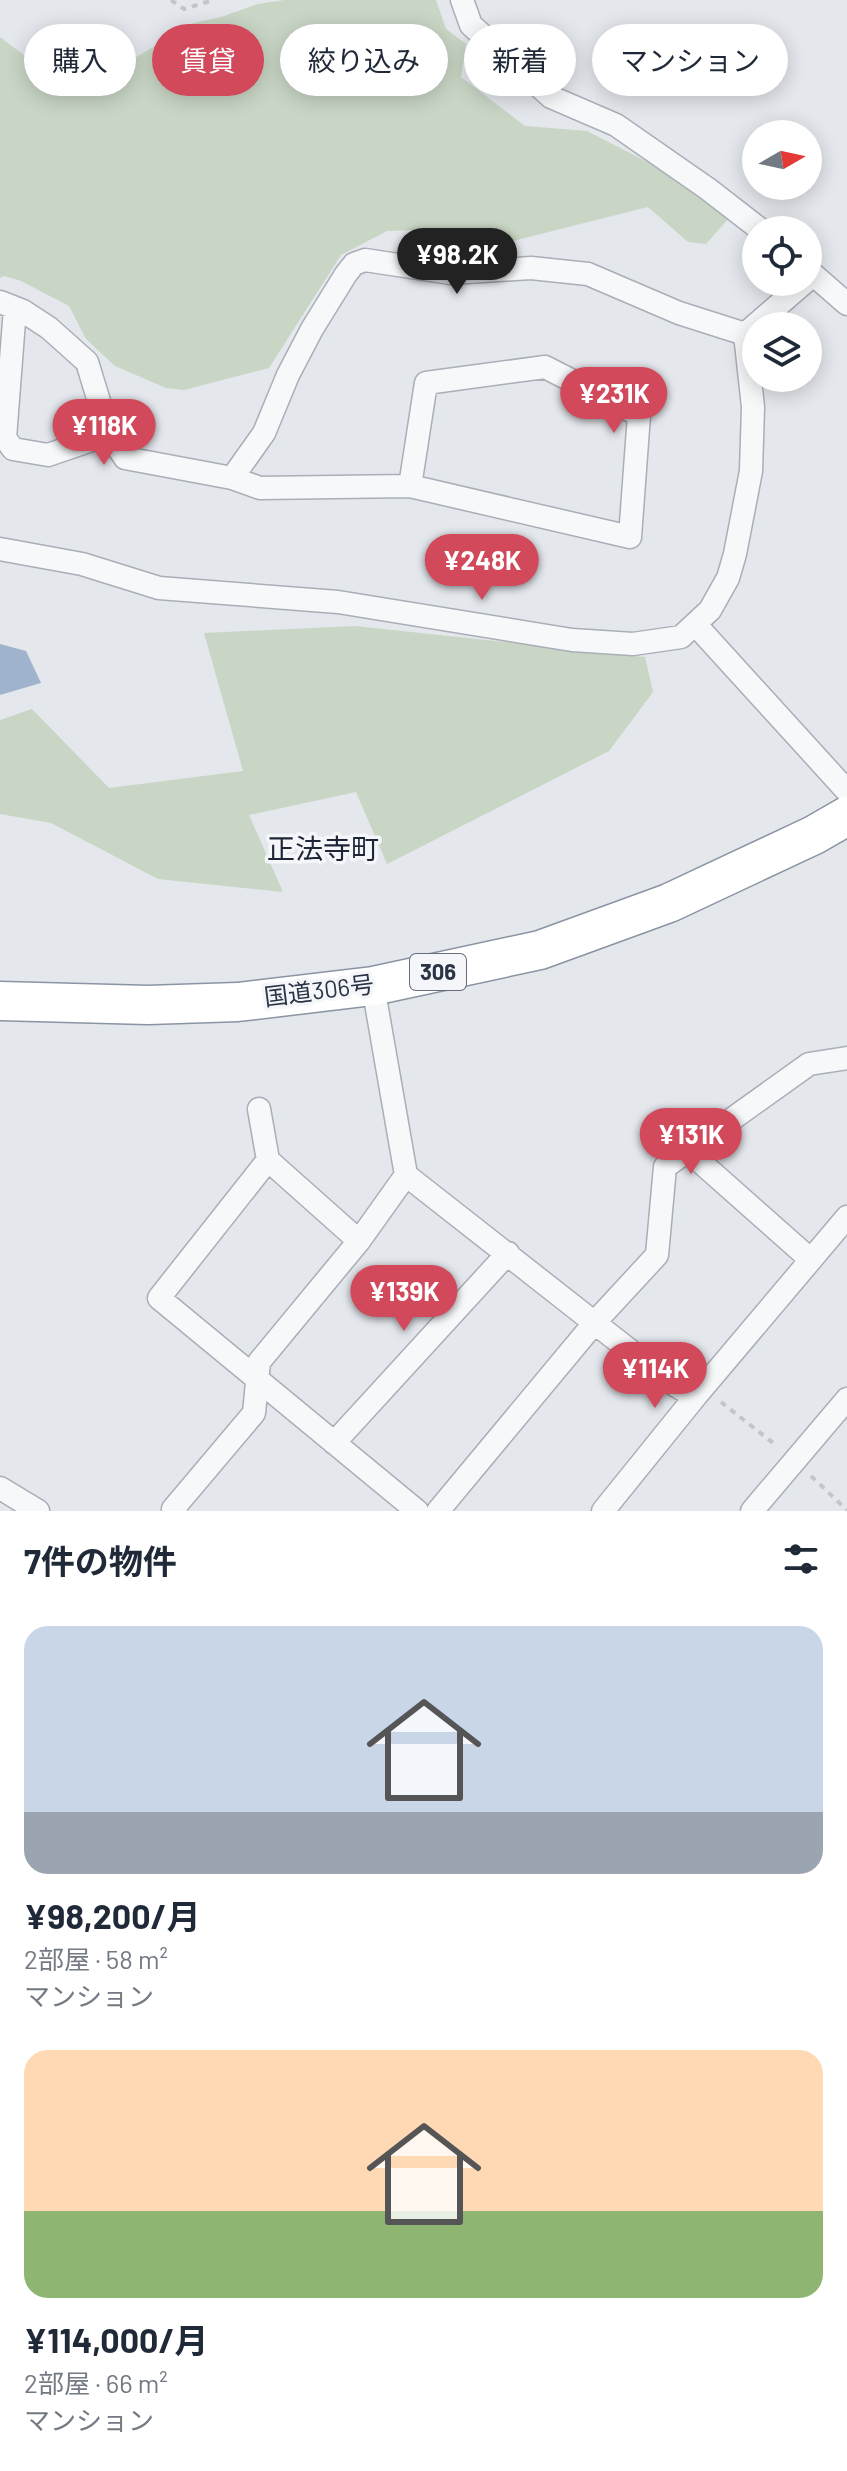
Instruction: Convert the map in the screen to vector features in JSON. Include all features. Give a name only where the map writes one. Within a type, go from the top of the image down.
[{"type":"highway","name":"国道306号","points":[[0,1001],[148,1005],[238,1002],[373,986],[540,950],[669,903],[814,835],[847,816]]},
{"type":"street","points":[[462,0],[471,25],[551,97],[616,125],[743,216]]},
{"type":"street","points":[[232,478],[264,433],[288,375],[312,329],[346,274],[354,264],[365,260],[451,273],[531,268],[588,274],[679,313],[742,333]]},
{"type":"street","points":[[822,286],[847,304]]},
{"type":"street","points":[[769,312],[787,296]]},
{"type":"street","points":[[109,434],[48,455],[13,449],[5,438],[8,305],[49,328],[87,362],[109,434],[125,458],[232,478],[260,488],[410,486],[630,537],[639,415],[545,367],[426,383],[410,486]]},
{"type":"street","points":[[0,549],[82,564],[159,588],[338,602],[572,640],[633,644],[681,637],[710,610],[728,578],[735,554],[751,471],[751,392]]},
{"type":"street","points":[[695,624],[847,791]]},
{"type":"street","points":[[373,986],[406,1175],[670,1382],[695,1397]]},
{"type":"street","points":[[438,1511],[596,1321],[657,1255],[665,1167],[809,1064],[847,1058]]},
{"type":"street","points":[[259,1109],[268,1160],[359,1241]]},
{"type":"street","points":[[688,1151],[811,1260]]},
{"type":"street","points":[[268,1160],[159,1298],[417,1511]]},
{"type":"street","points":[[176,1511],[173,1509],[254,1413],[259,1362],[359,1241],[406,1175]]},
{"type":"street","points":[[603,1511],[811,1260],[844,1227]]},
{"type":"street","points":[[334,1443],[508,1253]]},
{"type":"street","points":[[752,1511],[847,1399]]},
{"type":"street","points":[[0,1488],[38,1511]]},
{"type":"path","points":[[171,0],[184,9],[213,0]]},
{"type":"path","points":[[795,1460],[847,1510]]},
{"type":"green space","points":[[284,0],[436,0],[444,24],[280,24],[280,96],[448,96],[448,30],[464,42],[461,77],[464,79],[464,96],[486,96],[525,126],[587,131],[667,172],[730,217],[706,244],[688,242],[648,207],[513,241],[479,241],[421,230],[387,231],[341,255],[269,368],[184,390],[166,388],[115,366],[86,339],[69,306],[21,281],[4,276],[0,278],[0,37],[24,55],[24,96],[136,96],[136,57],[152,48],[152,96],[264,96],[264,24],[191,24],[258,4]]},
{"type":"green space","points":[[355,626],[645,657],[653,692],[609,751],[387,864],[356,792],[249,815],[283,892],[158,879],[51,823],[0,814],[0,720],[32,709],[109,788],[243,771],[204,633]]},
{"type":"water","points":[[0,644],[26,651],[41,683],[0,695]]},
{"type":"district","name":"正法寺町","points":[[323,849]]}]
